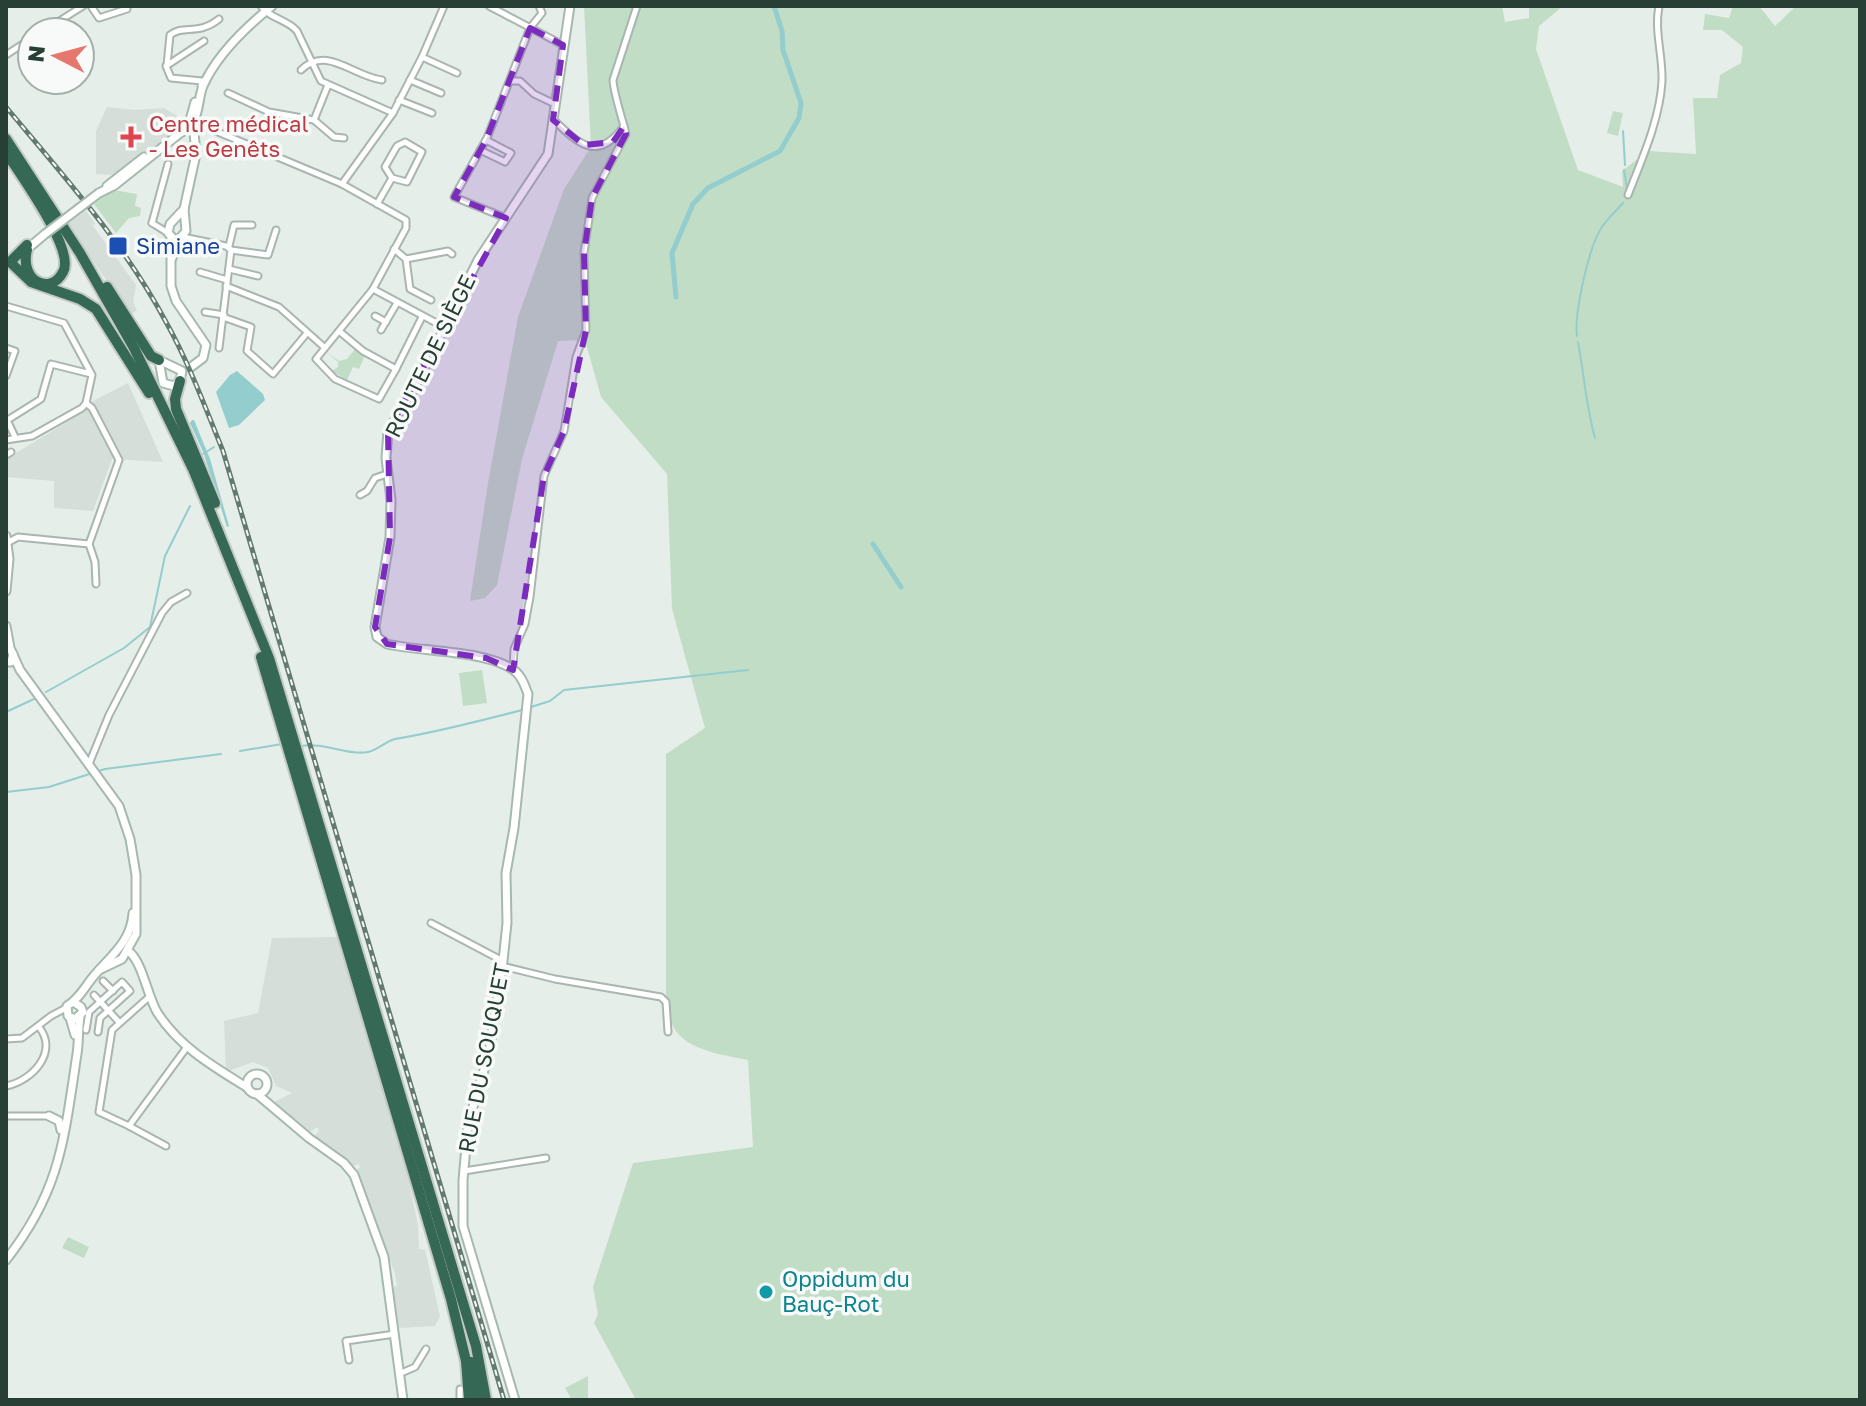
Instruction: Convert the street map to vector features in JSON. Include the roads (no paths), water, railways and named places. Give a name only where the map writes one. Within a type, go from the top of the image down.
[{"type":"highway","points":[[6,139],[151,356],[159,360]]},
{"type":"highway","points":[[6,151],[60,241],[66,264],[63,274],[56,281],[44,284],[33,279],[26,271],[27,247]]},
{"type":"highway","points":[[6,151],[97,293],[149,393],[205,510],[266,670],[469,1352],[479,1400]]},
{"type":"highway","points":[[38,187],[134,348],[193,469],[278,681],[476,1346],[488,1400]]},
{"type":"highway","points":[[27,247],[7,262],[31,282],[80,299],[96,309],[149,393]]},
{"type":"highway","points":[[185,372],[175,399],[176,409],[198,458],[257,626]]},
{"type":"highway","points":[[416,1176],[463,1349],[469,1400]]},
{"type":"street","points":[[91,6],[99,18],[127,9]]},
{"type":"street","points":[[342,184],[393,113],[444,6]]},
{"type":"street","points":[[489,6],[563,45]]},
{"type":"street","points":[[506,218],[454,197],[486,140],[530,28],[542,13],[539,6]]},
{"type":"street","name":"ROUTE DE SIÈGE","points":[[513,670],[486,658],[398,647],[377,637],[376,612],[390,537],[388,431],[414,389],[478,260],[548,154],[570,6]]},
{"type":"street","points":[[513,670],[514,649],[525,624],[530,597],[544,476],[564,431],[576,357],[586,330],[584,253],[592,198],[626,134],[613,80],[637,6]]},
{"type":"street","points":[[1628,195],[1646,146],[1662,85],[1657,19],[1659,6]]},
{"type":"street","points":[[159,360],[163,383],[174,386],[185,372],[203,358],[206,345],[176,301],[171,278],[177,231],[194,169],[195,138],[189,126],[203,79],[214,59],[266,8],[292,26],[321,81],[393,113]]},
{"type":"street","points":[[203,79],[171,78],[166,66],[170,35],[175,31],[207,29],[219,19]]},
{"type":"street","points":[[166,66],[204,41]]},
{"type":"street","points":[[422,57],[457,73]]},
{"type":"street","points":[[301,70],[310,62],[325,58],[382,80]]},
{"type":"street","points":[[27,247],[189,126],[199,105],[203,79]]},
{"type":"street","points":[[410,80],[441,93]]},
{"type":"street","points":[[510,81],[520,81],[534,94],[555,104]]},
{"type":"street","points":[[314,120],[328,85]]},
{"type":"street","points":[[228,93],[269,112],[314,120],[334,137],[344,138]]},
{"type":"street","points":[[399,100],[432,113]]},
{"type":"street","points":[[553,120],[584,145],[601,146],[613,142],[624,126]]},
{"type":"street","points":[[206,127],[342,184],[406,220],[406,228],[373,289],[316,359],[332,376],[379,399],[422,317]]},
{"type":"street","points":[[480,150],[505,162],[511,152],[486,140]]},
{"type":"street","points":[[405,142],[420,150],[421,157],[407,182],[392,178],[385,167],[397,146],[405,142]]},
{"type":"street","points":[[99,193],[115,185],[160,148]]},
{"type":"street","points":[[168,164],[152,223],[195,241],[268,255],[276,230]]},
{"type":"street","points":[[115,185],[124,172],[140,166]]},
{"type":"street","points":[[377,204],[392,178]]},
{"type":"street","points":[[219,348],[234,225],[252,225]]},
{"type":"street","points":[[394,249],[406,259],[410,289],[431,300]]},
{"type":"street","points":[[406,259],[448,251],[452,254]]},
{"type":"street","points":[[229,269],[258,276]]},
{"type":"street","points":[[200,272],[273,304],[324,347]]},
{"type":"street","points":[[373,289],[444,327]]},
{"type":"street","points":[[381,330],[397,303]]},
{"type":"street","points":[[6,306],[64,323],[92,375],[86,403],[32,436],[6,440]]},
{"type":"street","points":[[205,312],[251,327],[247,351],[273,374],[307,333]]},
{"type":"street","points":[[375,316],[386,322]]},
{"type":"street","points":[[339,331],[363,351],[396,369]]},
{"type":"street","points":[[6,348],[15,351],[6,376]]},
{"type":"street","points":[[159,360],[185,372]]},
{"type":"street","points":[[15,437],[6,420],[41,399],[51,364],[92,375]]},
{"type":"street","points":[[86,403],[92,408],[119,460],[89,544],[95,562],[96,584]]},
{"type":"street","points":[[360,495],[367,491],[377,476],[387,474]]},
{"type":"street","points":[[6,591],[8,541],[18,537],[89,544]]},
{"type":"street","points":[[92,767],[109,715],[162,613],[171,602],[187,593]]},
{"type":"street","points":[[6,626],[10,658],[38,696]]},
{"type":"street","points":[[6,647],[10,658],[119,806],[130,839],[136,875],[136,934],[123,952],[99,970],[78,1005],[68,1014]]},
{"type":"street","name":"RUE DU SOUQUET","points":[[513,670],[523,681],[528,694],[514,828],[506,873],[507,923],[503,964],[489,1053],[468,1124],[463,1226],[515,1400]]},
{"type":"street","points":[[123,952],[132,921],[136,875]]},
{"type":"street","points":[[431,923],[503,964],[555,979],[661,997],[666,1002],[668,1032]]},
{"type":"street","points":[[123,952],[135,956],[149,997],[167,1026],[187,1047],[261,1096],[344,1163],[354,1175],[384,1257],[403,1400]]},
{"type":"street","points":[[103,981],[113,991]]},
{"type":"street","points":[[86,1030],[89,1012],[122,982],[130,991],[100,1018],[98,1032]]},
{"type":"street","points":[[94,995],[119,1022]]},
{"type":"street","points":[[149,997],[112,1030],[99,1112],[166,1146]]},
{"type":"street","points":[[6,1260],[44,1194],[63,1131],[79,1045],[78,1005]]},
{"type":"street","points":[[6,1116],[56,1115],[65,1106],[75,1038],[68,1014]]},
{"type":"street","points":[[6,1039],[22,1038],[51,1016],[68,1014],[80,1017]]},
{"type":"street","points":[[6,1086],[25,1078],[45,1056],[47,1039],[39,1027]]},
{"type":"street","points":[[129,1126],[187,1047]]},
{"type":"street","points":[[245,1084],[254,1075],[264,1078],[266,1087],[261,1096]]},
{"type":"street","points":[[56,1115],[63,1131]]},
{"type":"street","points":[[56,1115],[63,1131]]},
{"type":"street","points":[[464,1171],[546,1158]]},
{"type":"street","points":[[349,1360],[346,1341],[395,1334]]},
{"type":"street","points":[[399,1374],[415,1367],[426,1349]]},
{"type":"street","points":[[460,1389],[460,1400]]},
{"type":"water","points":[[237,371],[263,394],[265,400],[239,425],[229,428],[216,392]]},
{"type":"water","points":[[192,420],[210,459],[227,527],[204,454],[190,423]]},
{"type":"waterway","points":[[73,16],[88,6]]},
{"type":"waterway","points":[[676,297],[672,253],[693,204],[708,188],[780,151],[799,118],[801,103],[783,50],[782,31],[774,6]]},
{"type":"waterway","points":[[1623,131],[1625,165]]},
{"type":"waterway","points":[[1624,170],[1627,188]]},
{"type":"waterway","points":[[1577,336],[1580,297],[1592,249],[1602,227],[1623,203]]},
{"type":"waterway","points":[[1578,342],[1595,438]]},
{"type":"waterway","points":[[203,454],[214,447]]},
{"type":"waterway","points":[[46,692],[124,648],[150,627],[165,556],[190,506]]},
{"type":"waterway","points":[[873,544],[901,587]]},
{"type":"waterway","points":[[528,708],[550,701],[564,690],[748,670]]},
{"type":"waterway","points":[[6,712],[34,699]]},
{"type":"waterway","points":[[301,746],[368,752],[395,739],[522,710]]},
{"type":"waterway","points":[[240,751],[282,744]]},
{"type":"waterway","points":[[6,792],[49,787],[105,769],[221,754]]},
{"type":"railway","points":[[6,107],[92,210],[149,293],[182,353],[223,451],[504,1400]]},
{"type":"place","name":"Centre médical - Les Genêts","points":[[131,137]]},
{"type":"place","name":"Simiane","points":[[118,246]]},
{"type":"place","name":"Oppidum du Bauç-Rot","points":[[766,1292]]}]
